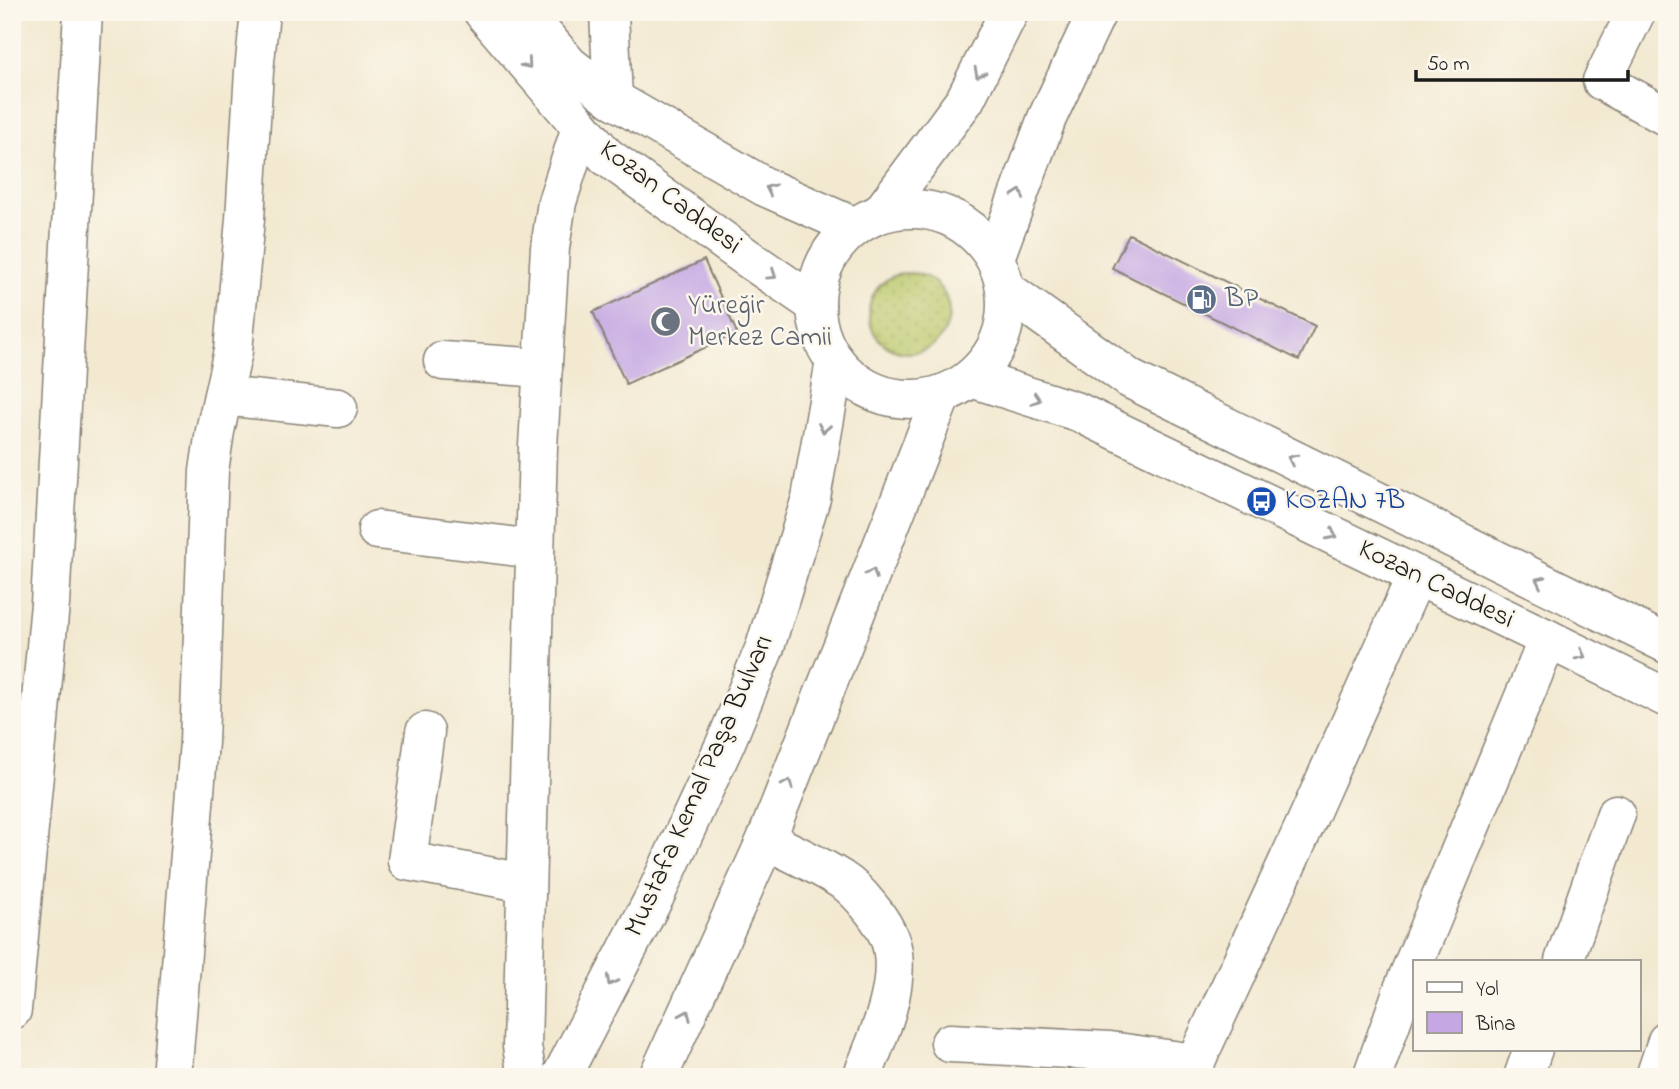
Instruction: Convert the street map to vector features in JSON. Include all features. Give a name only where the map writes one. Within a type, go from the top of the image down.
[{"type":"main road","points":[[12,1010],[50,604],[83,12]]},
{"type":"main road","points":[[172,1077],[199,742],[209,471],[233,351],[260,12]]},
{"type":"main road","name":"Kozan Caddesi","points":[[483,12],[606,156],[816,305]]},
{"type":"main road","name":"Kozan Caddesi","points":[[524,12],[569,65],[613,99],[765,187],[868,220]]},
{"type":"main road","points":[[609,12],[613,99]]},
{"type":"main road","points":[[1009,12],[965,100],[868,220],[834,248],[820,275],[816,305],[821,334],[835,361],[856,382],[883,395],[913,399],[957,386],[993,354],[1005,323],[1000,274],[1047,118],[1097,12]]},
{"type":"main road","points":[[1636,12],[1602,81],[1667,117]]},
{"type":"main road","points":[[527,1077],[522,1046],[538,446],[550,248],[557,202],[581,127]]},
{"type":"main road","points":[[868,220],[914,208],[946,215],[974,232],[1000,274]]},
{"type":"main road","name":"Kozan Caddesi","points":[[1000,274],[1130,379],[1667,644]]},
{"type":"main road","points":[[443,361],[543,368]]},
{"type":"main road","name":"Mustafa Kemal Paşa Bulvarı","points":[[561,1077],[655,896],[726,742],[765,647],[811,498],[835,361]]},
{"type":"main road","points":[[658,1077],[766,840],[957,386]]},
{"type":"main road","name":"Kozan Caddesi","points":[[957,386],[1078,412],[1667,698]]},
{"type":"main road","points":[[223,396],[338,408]]},
{"type":"main road","points":[[377,530],[535,549]]},
{"type":"main road","points":[[950,1043],[1110,1051],[1192,1070],[1416,576]]},
{"type":"main road","points":[[1415,960],[1548,639]]},
{"type":"main road","points":[[425,732],[407,861],[526,883]]},
{"type":"main road","points":[[1564,960],[1616,814]]},
{"type":"main road","points":[[766,840],[842,880],[875,912],[886,932],[893,952],[892,986],[883,1025],[862,1077]]},
{"type":"main road","points":[[1372,1077],[1413,965]]},
{"type":"main road","points":[[1523,1077],[1533,1050]]},
{"type":"green space","points":[[909,273],[924,276],[937,285],[946,298],[949,313],[946,328],[937,341],[924,350],[909,353],[894,350],[881,341],[872,328],[869,313],[872,298],[881,285],[894,276]]},
{"type":"building","points":[[1129,234],[1315,326],[1299,360],[1112,268]]},
{"type":"building","name":"Yüreğir Merkez Camii","points":[[704,260],[737,333],[626,384],[593,312]]},
{"type":"place","name":"BP","points":[[1202,299]]},
{"type":"place","name":"Yüreğir Merkez Camii","points":[[665,322]]},
{"type":"place","name":"KOZAN 7B","points":[[1262,501]]}]
